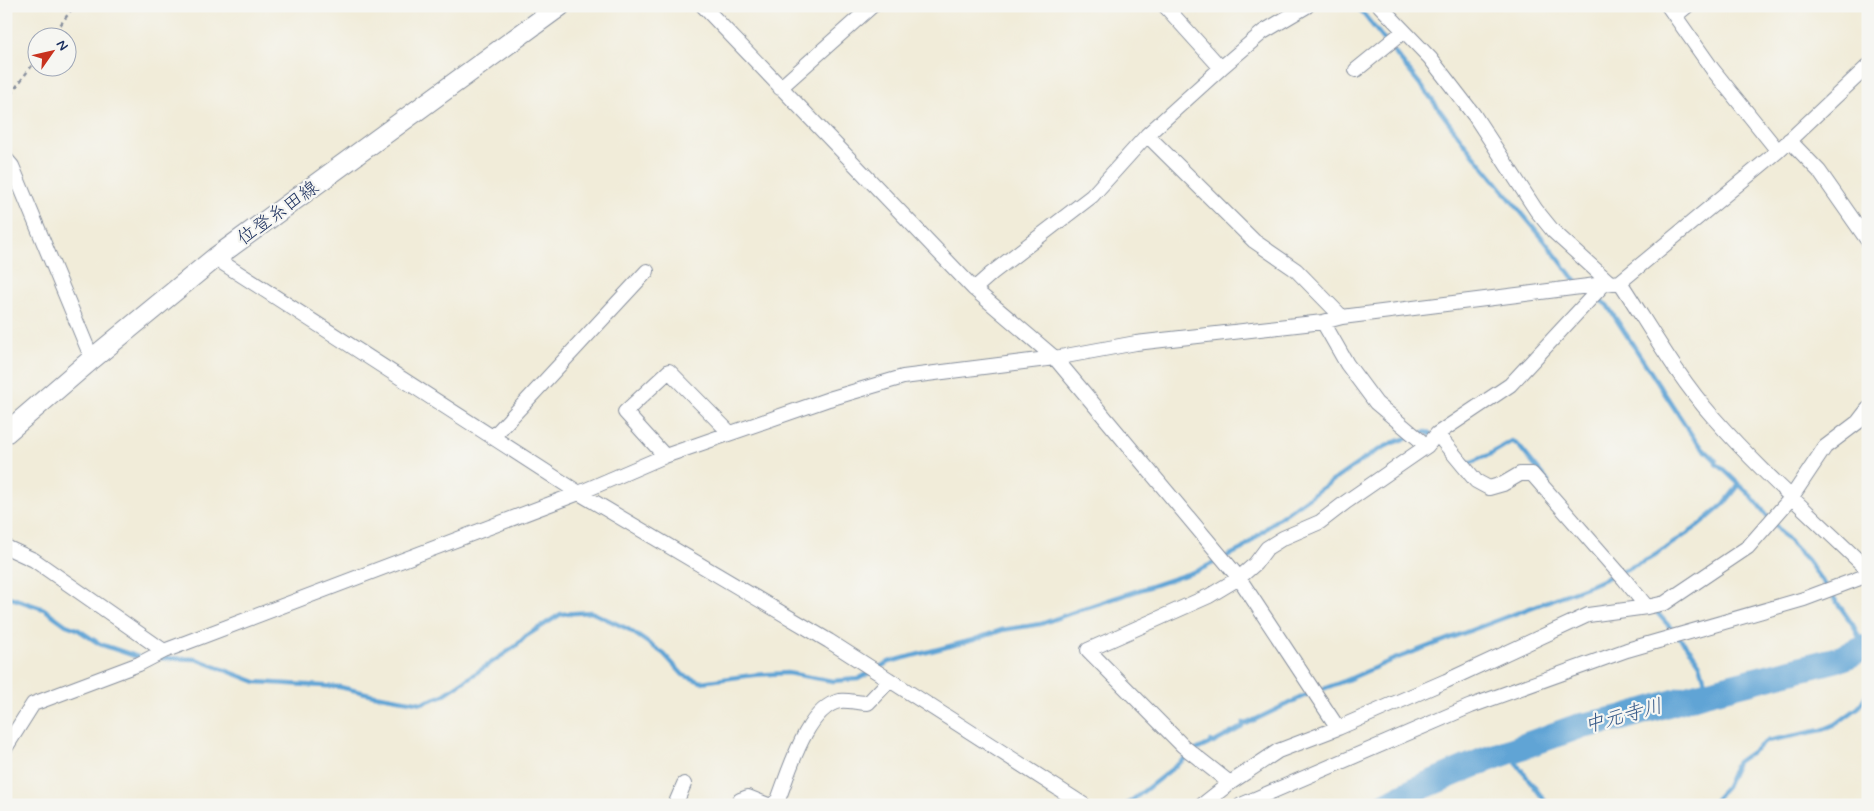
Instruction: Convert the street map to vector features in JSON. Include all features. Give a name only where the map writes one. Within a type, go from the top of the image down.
[{"type":"main road","name":"位登糸田線","points":[[6,433],[92,359],[215,258],[560,6]]},
{"type":"street","points":[[703,6],[974,289],[1055,358],[1239,578],[1338,728]]},
{"type":"street","points":[[780,88],[872,6]]},
{"type":"street","points":[[1165,6],[1221,68]]},
{"type":"street","points":[[974,289],[1092,196],[1147,135],[1263,32],[1308,6]]},
{"type":"street","points":[[1380,6],[1430,58],[1474,116],[1536,210],[1553,231],[1611,283],[1712,416],[1791,498],[1868,570]]},
{"type":"street","points":[[1687,6],[1672,11],[1713,70],[1778,151]]},
{"type":"street","points":[[1356,70],[1404,31]]},
{"type":"street","points":[[1230,782],[1183,746],[1088,650],[1209,596],[1239,578],[1255,564],[1267,548],[1283,538],[1320,522],[1427,446],[1437,434],[1510,385],[1611,283],[1778,151],[1868,66]]},
{"type":"street","points":[[1147,135],[1254,241],[1296,270],[1342,317]]},
{"type":"street","points":[[1789,140],[1820,171],[1868,241]]},
{"type":"street","points":[[6,159],[12,166],[92,359]]},
{"type":"street","points":[[215,258],[580,492],[820,636],[1084,805]]},
{"type":"street","points":[[493,437],[647,271]]},
{"type":"street","points":[[6,747],[32,704],[139,664],[164,651],[580,492],[666,456],[829,399],[903,377],[1055,358],[1136,343],[1323,322],[1342,317],[1611,283]]},
{"type":"street","points":[[1323,322],[1347,364],[1376,402],[1427,446]]},
{"type":"street","points":[[666,456],[625,412],[668,372],[730,433]]},
{"type":"street","points":[[1202,805],[1230,782],[1278,751],[1338,728],[1446,681],[1588,615],[1647,608],[1665,603],[1748,547],[1791,498],[1825,447],[1858,422],[1868,409]]},
{"type":"street","points":[[1437,434],[1476,481],[1489,488],[1503,484],[1520,474],[1532,474],[1647,608]]},
{"type":"street","points":[[6,547],[34,560],[164,651]]},
{"type":"street","points":[[1241,805],[1471,706],[1627,650],[1804,599],[1868,575]]},
{"type":"street","points":[[772,805],[778,800],[806,729],[823,710],[840,701],[868,703],[890,680]]},
{"type":"street","points":[[675,805],[684,784]]},
{"type":"street","points":[[738,805],[740,800],[748,797],[768,805]]},
{"type":"path","points":[[58,28],[74,6]]},
{"type":"path","points":[[6,101],[28,71]]},
{"type":"waterway","points":[[1357,6],[1427,93],[1464,143],[1573,278],[1580,284]]},
{"type":"waterway","points":[[1595,297],[1607,305],[1695,440],[1716,461],[1716,464],[1751,496],[1807,560],[1853,625],[1865,649]]},
{"type":"waterway","points":[[878,668],[889,662],[973,640],[1002,630],[1041,624],[1197,571],[1242,549],[1276,520],[1373,453],[1392,443],[1426,432],[1432,435]]},
{"type":"waterway","points":[[1466,461],[1469,463],[1489,455],[1512,441],[1519,446],[1548,482]]},
{"type":"waterway","points":[[1126,805],[1196,750],[1242,727],[1243,723],[1246,724],[1304,696],[1392,660],[1591,585],[1649,559],[1697,527],[1724,504],[1739,485]]},
{"type":"waterway","points":[[6,596],[44,609],[66,625],[77,629],[100,644],[141,658]]},
{"type":"waterway","points":[[1654,609],[1692,652],[1700,664],[1708,692]]},
{"type":"waterway","points":[[162,658],[196,659],[256,682],[340,687],[422,703],[442,696],[516,646],[526,636],[561,614],[591,612],[628,629],[664,654],[683,675],[701,682],[753,675],[787,673],[833,681],[858,679],[871,672]]},
{"type":"waterway","name":"中元寺川","points":[[1386,805],[1419,788],[1485,760],[1577,727],[1621,718],[1701,694],[1842,658],[1868,647]]},
{"type":"waterway","points":[[1710,805],[1726,787],[1737,762],[1767,741],[1822,730],[1836,724],[1859,707],[1868,692]]},
{"type":"waterway","points":[[1508,752],[1548,805]]}]
